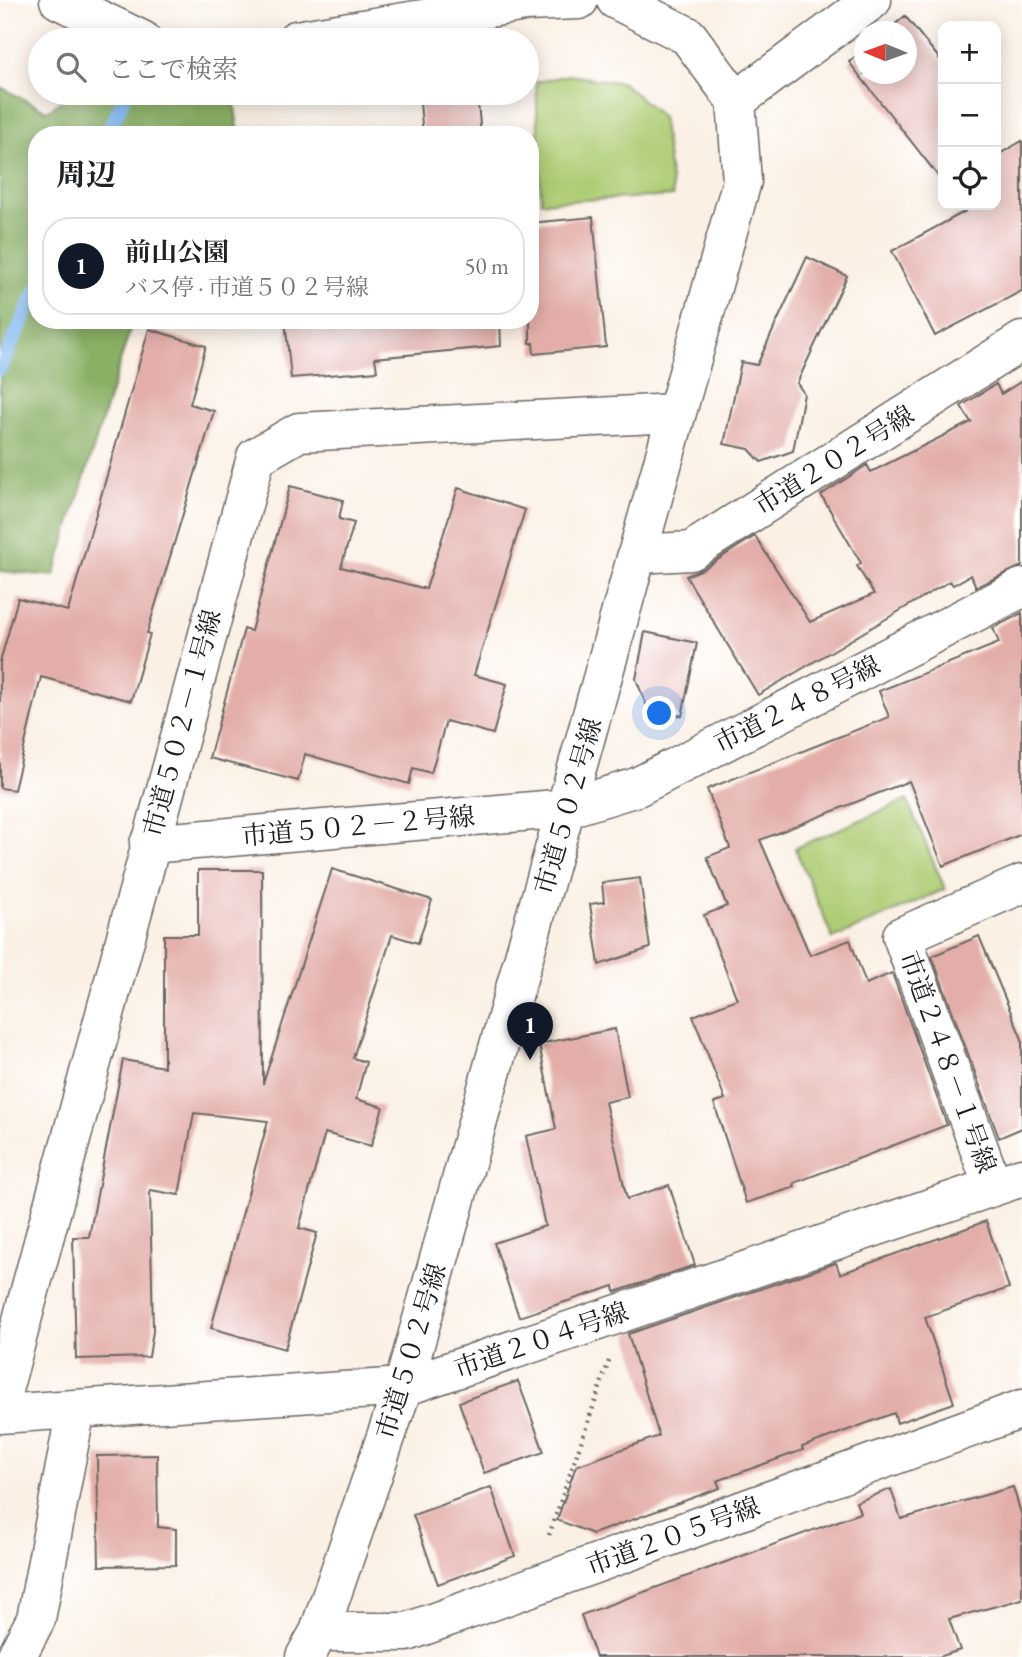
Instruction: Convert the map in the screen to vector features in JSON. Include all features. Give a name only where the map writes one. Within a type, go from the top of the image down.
[{"type":"street","points":[[59,0],[117,28]]},
{"type":"street","points":[[368,28],[525,2],[579,0]]},
{"type":"street","points":[[616,0],[688,36],[736,101],[873,0]]},
{"type":"street","name":"市道５０２号線","points":[[312,1645],[403,1387],[568,808],[675,413],[743,181],[736,101]]},
{"type":"street","name":"市道２０２号線","points":[[638,554],[691,551],[1022,341]]},
{"type":"street","name":"市道５０２－１号線","points":[[0,1401],[256,457],[299,432],[675,413]]},
{"type":"street","name":"市道２４８号線","points":[[568,808],[637,788],[1022,588]]},
{"type":"street","name":"市道５０２－２号線","points":[[149,844],[568,808]]},
{"type":"street","name":"市道２４８－１号線","points":[[1007,1182],[902,936],[1022,884]]},
{"type":"street","name":"市道２０４号線","points":[[0,1414],[403,1387],[1007,1182]]},
{"type":"street","points":[[16,1657],[36,1619],[76,1409]]},
{"type":"street","name":"市道２０５号線","points":[[312,1645],[407,1632],[1022,1409]]},
{"type":"path","points":[[531,1587],[627,1311]]},
{"type":"green space","points":[[569,75],[623,83],[662,117],[673,196],[541,202],[537,105],[539,81]]},
{"type":"green space","points":[[0,87],[28,101],[28,105],[35,105],[47,111],[56,105],[234,105],[238,126],[28,126],[28,329],[130,329],[54,576],[0,571]]},
{"type":"green space","points":[[907,800],[945,889],[833,939],[795,848]]},
{"type":"building","points":[[917,31],[938,57],[938,176],[866,84],[917,84]]},
{"type":"building","points":[[420,105],[478,105],[480,126],[422,126]]},
{"type":"building","points":[[1022,141],[1022,291],[935,336],[892,251],[965,210],[1001,210],[1001,153]]},
{"type":"building","points":[[593,217],[606,347],[534,354],[533,343],[530,343],[530,329],[539,329],[539,222]]},
{"type":"building","points":[[807,257],[847,276],[797,383],[804,394],[793,451],[761,462],[749,449],[724,444],[741,362],[757,365]]},
{"type":"building","points":[[149,329],[206,346],[190,404],[214,411],[147,633],[150,634],[131,701],[41,677],[14,790],[0,788],[0,662],[18,598],[68,611]]},
{"type":"building","points":[[286,329],[500,329],[501,346],[375,358],[377,371],[291,378]]},
{"type":"building","points":[[1022,381],[1022,566],[976,587],[971,575],[953,585],[950,581],[758,695],[686,576],[703,569],[755,536],[810,622],[874,594],[857,566],[861,563],[821,495],[867,465],[871,472],[971,422],[961,406],[996,384],[1001,394]]},
{"type":"building","points":[[290,486],[343,500],[339,519],[354,523],[341,567],[426,589],[458,488],[525,510],[474,675],[507,684],[493,734],[446,721],[431,773],[413,768],[409,784],[305,754],[298,781],[209,758],[244,629],[251,631]]},
{"type":"building","points":[[1022,613],[1022,834],[943,866],[909,781],[760,840],[810,955],[850,940],[866,984],[892,973],[947,1125],[794,1183],[795,1187],[746,1203],[714,1103],[725,1099],[693,1016],[737,999],[704,915],[727,906],[707,857],[730,848],[707,789],[889,717],[879,691],[999,643],[993,628]]},
{"type":"building","points":[[645,632],[697,643],[682,716],[648,709],[636,679]]},
{"type":"building","points":[[332,869],[432,900],[418,943],[392,935],[353,1058],[366,1062],[356,1099],[383,1107],[371,1146],[325,1133],[299,1228],[317,1233],[285,1349],[211,1328],[268,1121],[194,1113],[179,1195],[150,1190],[153,1331],[149,1357],[76,1359],[73,1237],[89,1237],[123,1060],[164,1067],[164,935],[198,935],[198,870],[262,870],[263,1084]]},
{"type":"building","points":[[640,878],[650,948],[599,965],[590,904],[604,902],[602,883]]},
{"type":"building","points":[[979,936],[1022,1039],[1022,1128],[999,1138],[932,956]]},
{"type":"building","points":[[615,1029],[628,1097],[605,1102],[627,1199],[669,1185],[695,1265],[615,1292],[614,1286],[519,1317],[494,1243],[545,1226],[526,1136],[556,1129],[539,1044]]},
{"type":"building","points":[[986,1221],[1009,1288],[925,1317],[954,1403],[897,1423],[894,1413],[717,1481],[720,1488],[593,1534],[557,1520],[576,1466],[659,1436],[628,1334],[836,1263],[840,1274]]},
{"type":"building","points":[[518,1381],[544,1452],[484,1473],[459,1402]]},
{"type":"building","points":[[157,1455],[158,1527],[176,1529],[176,1565],[99,1566],[97,1456]]},
{"type":"building","points":[[491,1487],[515,1556],[438,1584],[413,1515]]},
{"type":"building","points":[[1013,1487],[1022,1517],[1022,1599],[949,1619],[960,1650],[939,1657],[596,1657],[581,1615],[860,1513],[856,1502],[891,1489],[901,1519]]},
{"type":"waterway","points":[[111,126],[121,105]]},
{"type":"waterway","points":[[0,369],[28,308]]},
{"type":"place","name":"前山公園","points":[[530,1060]]}]
